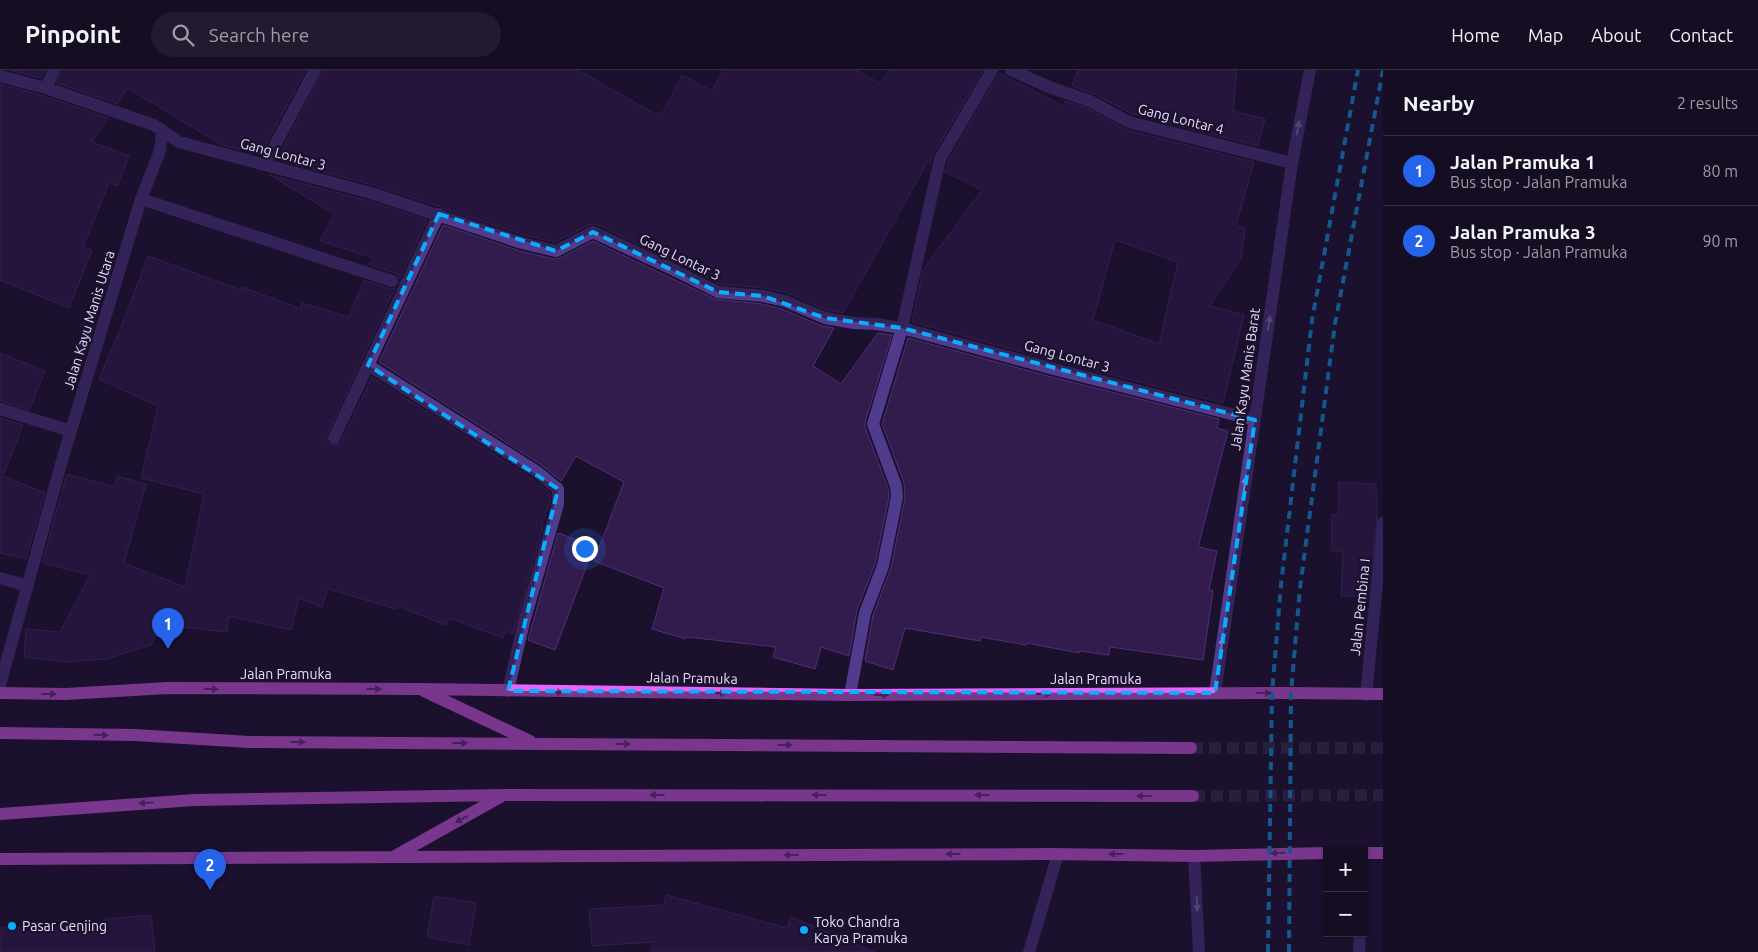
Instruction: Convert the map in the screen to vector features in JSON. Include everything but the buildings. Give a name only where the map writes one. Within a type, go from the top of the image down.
[{"type":"main road","name":"Jalan Pramuka","points":[[0,693],[66,694],[167,688],[420,689],[850,695],[1383,694]]},
{"type":"main road","points":[[420,689],[535,744]]},
{"type":"main road","points":[[0,733],[135,735],[249,742],[1191,748]]},
{"type":"main road","points":[[0,814],[194,800],[504,795],[1193,796]]},
{"type":"main road","points":[[393,857],[504,795]]},
{"type":"main road","points":[[0,859],[1058,854],[1194,856],[1323,853]]},
{"type":"main road","points":[[1368,853],[1383,853]]},
{"type":"street","points":[[46,88],[54,70]]},
{"type":"street","points":[[265,164],[315,70]]},
{"type":"street","points":[[850,695],[865,614],[883,566],[897,497],[896,486],[873,424],[902,328],[940,159],[992,70]]},
{"type":"street","name":"Gang Lontar 4","points":[[1011,70],[1049,88],[1090,101],[1129,122],[1292,163]]},
{"type":"street","name":"Jalan Kayu Manis Barat","points":[[1215,693],[1292,163],[1310,70]]},
{"type":"street","points":[[0,76],[46,88],[154,125],[162,132]]},
{"type":"street","name":"Gang Lontar 3","points":[[162,132],[179,142],[371,193],[522,243],[556,251],[594,232],[718,292],[763,296],[785,301],[825,318],[854,324],[876,324],[902,328],[1255,420]]},
{"type":"street","name":"Jalan Kayu Manis Utara","points":[[0,685],[71,431],[141,199],[160,151],[162,132]]},
{"type":"street","points":[[141,199],[392,281]]},
{"type":"street","points":[[334,438],[439,214]]},
{"type":"street","points":[[368,365],[536,471],[558,489],[558,504],[524,622],[508,691]]},
{"type":"street","points":[[0,409],[71,431]]},
{"type":"street","name":"Jalan Pembina I","points":[[1366,694],[1383,523]]},
{"type":"street","points":[[0,578],[28,586]]},
{"type":"street","points":[[1029,952],[1058,854]]},
{"type":"street","points":[[1194,856],[1199,952]]},
{"type":"street","points":[[1359,952],[1360,937]]},
{"type":"highlighted area","points":[[439,214],[556,251],[593,232],[718,292],[763,296],[825,318],[902,328],[1255,420],[1215,693],[508,691],[558,489],[368,365]]},
{"type":"tunnel","points":[[1191,748],[1383,748]]},
{"type":"tunnel","points":[[1193,796],[1383,795]]},
{"type":"railway","points":[[1268,952],[1272,693],[1281,585],[1312,320],[1358,70]]},
{"type":"railway","points":[[1289,952],[1291,693],[1300,588],[1335,324],[1383,70]]},
{"type":"place","name":"Jalan Pramuka 1","points":[[168,649]]},
{"type":"place","name":"Jalan Pramuka 3","points":[[210,890]]},
{"type":"place","name":"Pasar Genjing","points":[[12,926]]},
{"type":"place","name":"Toko Chandra Karya Pramuka","points":[[804,930]]}]
